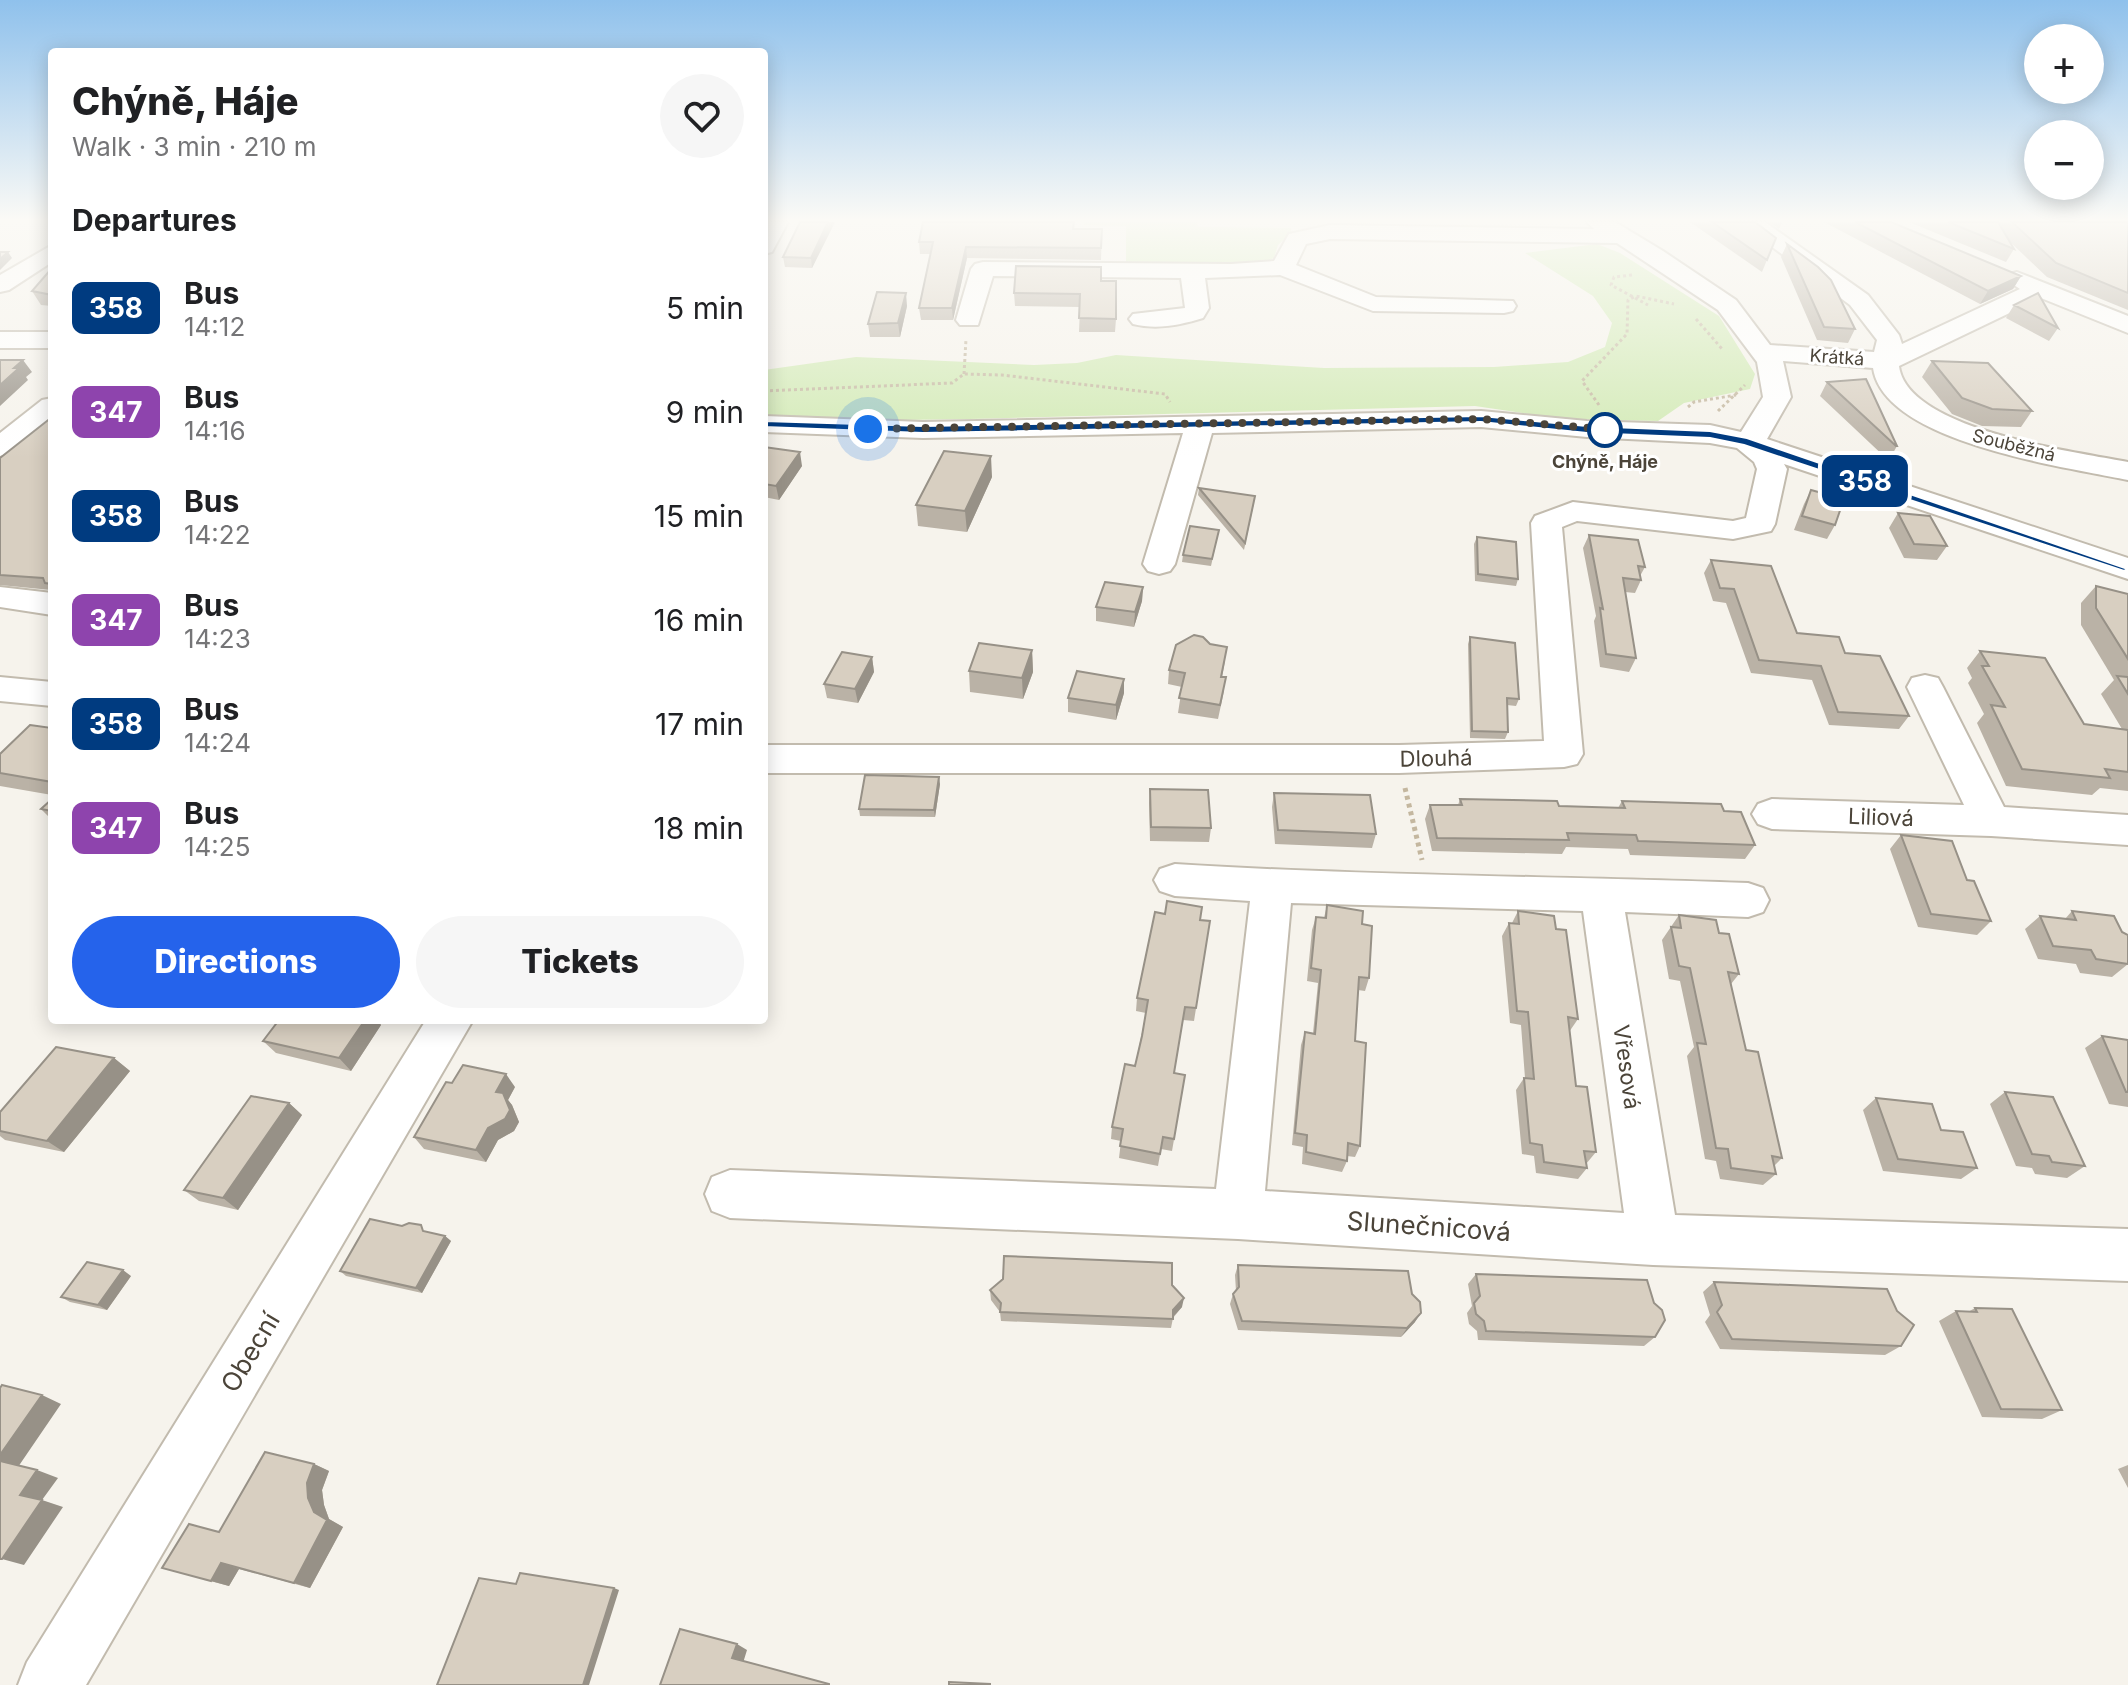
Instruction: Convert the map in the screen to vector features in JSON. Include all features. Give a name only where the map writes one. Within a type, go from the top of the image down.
[{"type":"street","points":[[969,320],[974,301]]},
{"type":"street","points":[[1142,319],[1174,319],[1194,313],[1196,301]]},
{"type":"street","points":[[1365,301],[1373,304],[1410,301]]},
{"type":"street","points":[[1488,301],[1504,306]]},
{"type":"street","points":[[1720,301],[1727,305],[1758,357],[1777,397],[1758,432],[1747,442]]},
{"type":"street","name":"Souběžná","points":[[1859,301],[1890,340],[1886,361],[1890,383],[1903,400],[1971,436],[2128,471]]},
{"type":"street","name":"Krátká","points":[[1758,357],[1886,361],[2015,301]]},
{"type":"street","points":[[2068,301],[2128,325]]},
{"type":"street","points":[[0,340],[48,340]]},
{"type":"street","points":[[0,447],[48,409]]},
{"type":"street","points":[[1159,564],[1187,416]]},
{"type":"street","points":[[768,424],[923,430],[1187,416],[1481,419],[1587,429],[1710,434],[1747,442],[2128,569]]},
{"type":"street","name":"Dlouhá","points":[[768,759],[1399,759],[1564,754],[1546,523],[1573,511],[1733,530],[1760,524],[1772,469],[1766,457],[1747,442]]},
{"type":"street","points":[[0,597],[48,603]]},
{"type":"street","points":[[1925,687],[1991,821]]},
{"type":"street","points":[[0,689],[48,694]]},
{"type":"street","name":"Liliová","points":[[1772,814],[1991,821],[2128,830]]},
{"type":"street","points":[[1175,880],[1272,887],[1601,893],[1748,900]]},
{"type":"street","points":[[1238,1214],[1272,887]]},
{"type":"street","name":"Vřesová","points":[[1601,893],[1653,1240]]},
{"type":"street","name":"Obecní","points":[[50,1685],[448,1024]]},
{"type":"street","name":"Slunečnicová","points":[[730,1194],[1238,1214],[1653,1240],[2128,1255]]},
{"type":"path","points":[[1606,413],[1590,397],[1582,381],[1627,334],[1628,301]]},
{"type":"path","points":[[1639,301],[1648,305]]},
{"type":"path","points":[[1664,301],[1680,306]]},
{"type":"path","points":[[1692,315],[1726,354],[1758,357],[1750,379],[1706,425],[1710,434]]},
{"type":"path","points":[[963,359],[964,374]]},
{"type":"path","points":[[768,391],[952,383],[964,374],[1002,375],[1165,394],[1187,416]]},
{"type":"path","points":[[916,384],[935,380]]},
{"type":"path","points":[[1399,759],[1429,890]]},
{"type":"green space","points":[[1596,301],[1695,301],[1719,316],[1755,374],[1750,389],[1684,403],[1658,421],[1562,419],[1475,406],[970,419],[830,421],[768,418],[768,369],[856,357],[1034,365],[1077,363],[1116,355],[1324,368],[1494,367],[1568,362],[1605,347],[1612,323]]},
{"type":"building","points":[[875,301],[904,301],[898,323],[868,324]]},
{"type":"building","points":[[921,301],[954,301],[952,308],[919,308]]},
{"type":"building","points":[[1080,301],[1116,301],[1116,319],[1079,318]]},
{"type":"building","points":[[1812,301],[1841,301],[1855,329],[1824,327]]},
{"type":"building","points":[[2023,301],[2042,301],[2058,328],[2014,305]]},
{"type":"building","points":[[0,360],[23,360],[14,368],[19,368],[0,385]]},
{"type":"building","points":[[1932,361],[1988,363],[2032,411],[1992,409],[1962,398]]},
{"type":"building","points":[[1866,379],[1897,446],[1827,382]]},
{"type":"building","points":[[48,420],[48,583],[43,578],[0,575],[0,458]]},
{"type":"building","points":[[768,448],[800,452],[776,486],[768,485]]},
{"type":"building","points":[[944,451],[991,456],[965,511],[916,505]]},
{"type":"building","points":[[1199,488],[1255,496],[1245,543]]},
{"type":"building","points":[[1811,490],[1844,499],[1835,525],[1802,516]]},
{"type":"building","points":[[1898,513],[1930,516],[1947,546],[1914,544]]},
{"type":"building","points":[[1190,526],[1219,530],[1212,559],[1183,555]]},
{"type":"building","points":[[1589,535],[1638,540],[1645,567],[1638,566],[1641,580],[1623,578],[1636,658],[1606,654],[1600,608],[1603,609]]},
{"type":"building","points":[[1477,537],[1516,542],[1518,579],[1478,574]]},
{"type":"building","points":[[1711,560],[1771,566],[1797,633],[1839,637],[1845,653],[1880,656],[1909,716],[1838,712],[1821,666],[1759,660],[1734,589],[1720,588]]},
{"type":"building","points":[[1105,582],[1143,587],[1135,612],[1096,607]]},
{"type":"building","points":[[2096,586],[2128,594],[2128,659],[2096,608]]},
{"type":"building","points":[[1194,635],[1203,637],[1210,644],[1227,647],[1221,677],[1226,677],[1220,705],[1179,698],[1185,673],[1169,670],[1176,645]]},
{"type":"building","points":[[1470,637],[1515,643],[1519,699],[1507,698],[1508,732],[1472,731]]},
{"type":"building","points":[[979,643],[1032,650],[1022,678],[969,671]]},
{"type":"building","points":[[1980,651],[2045,658],[2084,724],[2128,730],[2128,772],[2105,769],[2110,778],[2022,769],[1991,705],[2005,707],[1982,666],[1989,666]]},
{"type":"building","points":[[842,652],[872,657],[855,689],[824,684]]},
{"type":"building","points":[[1077,671],[1124,679],[1116,705],[1068,698]]},
{"type":"building","points":[[2117,676],[2128,677],[2128,694]]},
{"type":"building","points":[[30,725],[48,727],[48,781],[0,773],[0,754]]},
{"type":"building","points":[[865,775],[939,777],[934,810],[859,809]]},
{"type":"building","points":[[1150,789],[1208,790],[1211,828],[1151,827]]},
{"type":"building","points":[[1274,793],[1370,795],[1376,834],[1278,830]]},
{"type":"building","points":[[1460,799],[1557,801],[1559,806],[1625,808],[1622,801],[1721,804],[1724,811],[1741,812],[1755,845],[1638,841],[1636,835],[1567,833],[1569,840],[1437,838],[1430,805],[1462,805]]},
{"type":"building","points":[[1901,835],[1952,841],[1967,880],[1974,881],[1991,921],[1931,914]]},
{"type":"building","points":[[1167,901],[1202,907],[1200,920],[1210,921],[1196,1008],[1185,1007],[1174,1073],[1185,1075],[1174,1139],[1163,1137],[1160,1154],[1120,1146],[1123,1129],[1112,1127],[1125,1064],[1135,1066],[1142,1036],[1148,1000],[1137,998],[1155,912],[1165,914]]},
{"type":"building","points":[[1327,905],[1363,911],[1362,924],[1372,926],[1369,978],[1359,977],[1355,1041],[1366,1043],[1360,1146],[1348,1143],[1347,1161],[1306,1152],[1307,1135],[1295,1133],[1305,1032],[1315,1034],[1321,970],[1311,968],[1316,917],[1326,918]]},
{"type":"building","points":[[1518,911],[1554,916],[1556,929],[1566,930],[1578,1019],[1568,1017],[1576,1086],[1587,1087],[1596,1152],[1584,1151],[1587,1168],[1544,1162],[1542,1145],[1530,1143],[1524,1078],[1534,1079],[1528,1012],[1517,1011],[1509,923],[1519,924]]},
{"type":"building","points":[[2072,911],[2114,916],[2122,932],[2128,935],[2128,964],[2096,959],[2091,950],[2053,946],[2040,916],[2076,920]]},
{"type":"building","points":[[1679,915],[1716,920],[1719,933],[1729,934],[1739,974],[1728,972],[1746,1050],[1758,1052],[1782,1158],[1772,1156],[1776,1174],[1731,1168],[1728,1149],[1716,1148],[1697,1043],[1706,1044],[1690,968],[1679,966],[1671,927],[1681,928]]},
{"type":"building","points":[[276,1024],[362,1024],[339,1058],[263,1041]]},
{"type":"building","points":[[2102,1036],[2128,1040],[2128,1092],[2126,1092]]},
{"type":"building","points":[[56,1047],[114,1058],[47,1141],[0,1131],[0,1112]]},
{"type":"building","points":[[463,1065],[506,1074],[496,1092],[503,1093],[510,1110],[505,1119],[488,1128],[476,1150],[414,1137],[446,1082],[452,1083]]},
{"type":"building","points":[[2005,1092],[2053,1097],[2085,1166],[2052,1162],[2049,1156],[2032,1154]]},
{"type":"building","points":[[251,1096],[289,1103],[223,1198],[184,1190]]},
{"type":"building","points":[[1876,1098],[1932,1104],[1941,1130],[1963,1132],[1977,1168],[1898,1159]]},
{"type":"building","points":[[370,1219],[402,1226],[409,1223],[421,1225],[423,1231],[445,1236],[416,1288],[340,1271]]},
{"type":"building","points":[[1004,1256],[1172,1263],[1172,1285],[1184,1298],[1173,1310],[1173,1319],[1000,1312],[1001,1303],[990,1290],[1003,1279]]},
{"type":"building","points":[[87,1262],[123,1270],[98,1305],[61,1297]]},
{"type":"building","points":[[1238,1265],[1408,1271],[1412,1294],[1420,1302],[1421,1313],[1407,1328],[1242,1321],[1233,1294],[1239,1287]]},
{"type":"building","points":[[1476,1274],[1647,1280],[1654,1303],[1662,1310],[1665,1320],[1655,1337],[1486,1331],[1484,1321],[1476,1314],[1474,1303],[1480,1296]]},
{"type":"building","points":[[1714,1282],[1887,1289],[1897,1311],[1914,1325],[1901,1346],[1732,1339],[1717,1312],[1722,1305]]},
{"type":"building","points":[[1975,1308],[2012,1309],[2062,1410],[2001,1409],[1956,1311],[1977,1312]]},
{"type":"building","points":[[2,1385],[42,1395],[0,1455],[0,1388]]},
{"type":"building","points":[[265,1452],[314,1464],[307,1483],[308,1498],[314,1512],[327,1520],[294,1583],[221,1563],[211,1581],[162,1568],[189,1524],[219,1532]]},
{"type":"building","points":[[0,1461],[37,1470],[20,1495],[42,1500],[2,1559],[0,1559]]},
{"type":"building","points":[[520,1573],[614,1588],[583,1685],[437,1685],[479,1578],[516,1584]]},
{"type":"building","points":[[680,1629],[737,1644],[732,1658],[829,1685],[660,1685]]},
{"type":"building","points":[[949,1682],[990,1684],[990,1685],[949,1685]]},
{"type":"bus line","name":"358","points":[[768,424],[923,430],[1481,419],[1587,429],[1710,434],[1747,442],[2128,569]]},
{"type":"place","name":"Chýně, Háje","points":[[1605,430]]},
{"type":"route","points":[[868,429],[1481,419],[1615,430],[1605,430]]}]
